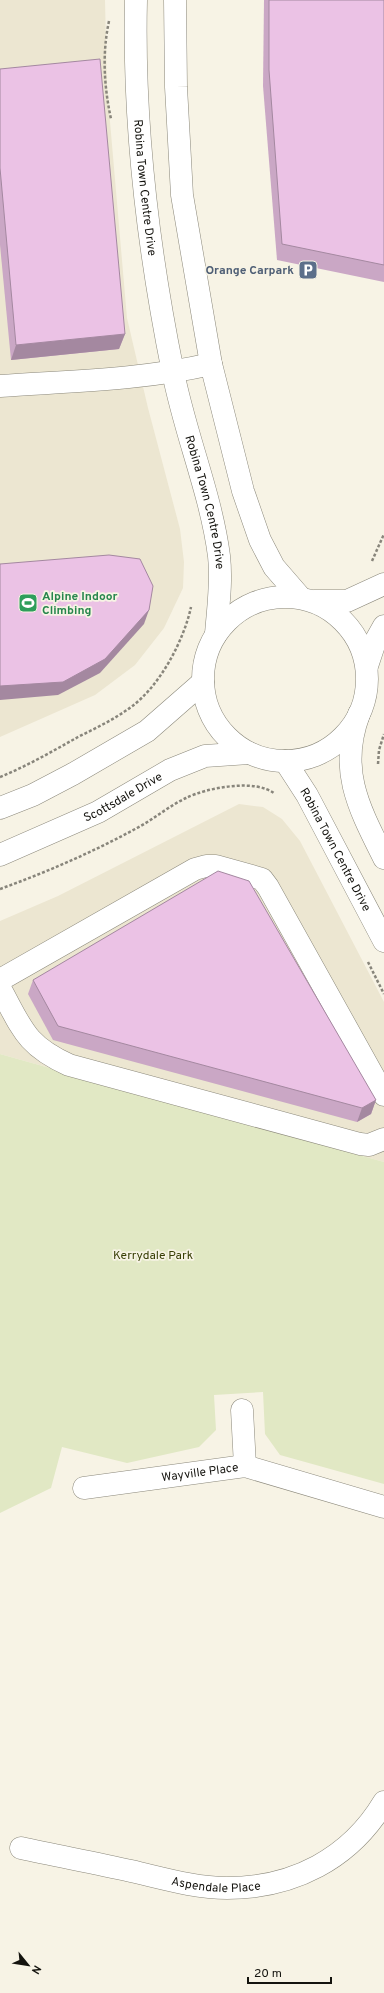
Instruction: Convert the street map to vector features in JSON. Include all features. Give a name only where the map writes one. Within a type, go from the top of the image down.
[{"type":"street","name":"Robina Town Centre Drive","points":[[136,0],[135,45],[138,124],[144,195],[153,264],[173,373],[209,511],[219,557],[220,589],[216,634]]},
{"type":"street","points":[[175,0],[176,87],[182,195],[211,364],[243,491],[260,540],[274,567],[307,599],[333,611],[349,626],[360,645],[366,666],[366,691],[352,733],[351,747],[353,790],[364,819],[384,858]]},
{"type":"street","points":[[0,386],[123,378],[173,373],[211,364]]},
{"type":"street","points":[[359,714],[346,733],[329,748],[308,757],[285,761],[266,759],[249,753],[230,740],[216,724],[207,704],[203,682],[206,657],[216,634],[232,616],[253,603],[276,597],[347,601],[384,584]]},
{"type":"street","points":[[366,666],[375,642],[384,626]]},
{"type":"street","points":[[0,808],[33,795],[74,774],[147,731],[203,682]]},
{"type":"street","name":"Scottsdale Drive","points":[[0,855],[27,845],[98,812],[177,767],[205,756],[249,753]]},
{"type":"street","name":"Robina Town Centre Drive","points":[[285,761],[307,795],[384,941]]},
{"type":"street","points":[[0,980],[195,869],[206,866],[216,866],[251,875],[262,879],[268,887],[384,1095]]},
{"type":"street","points":[[0,988],[25,1035],[36,1046],[54,1058],[70,1065],[360,1144],[369,1144],[384,1139]]},
{"type":"street","points":[[242,1410],[244,1466]]},
{"type":"street","name":"Wayville Place","points":[[84,1488],[244,1466],[384,1507]]},
{"type":"street","name":"Aspendale Place","points":[[22,1848],[193,1884],[226,1888],[254,1886],[285,1880],[310,1871],[336,1857],[364,1830],[384,1802]]},
{"type":"path","points":[[370,565],[384,534]]},
{"type":"path","points":[[0,777],[60,747],[132,707],[150,689],[168,663],[187,626],[192,600]]},
{"type":"path","points":[[378,768],[379,750],[384,734]]},
{"type":"path","points":[[0,889],[50,871],[138,828],[186,797],[221,788],[254,785],[273,792],[277,797]]},
{"type":"shaded area","points":[[0,0],[105,0],[107,87],[127,318],[148,408],[180,529],[184,562],[183,588],[164,628],[135,665],[95,695],[0,737]]},
{"type":"shaded area","points":[[239,804],[263,807],[282,819],[300,841],[384,1002],[384,1162],[0,1054],[0,921],[58,896]]},
{"type":"green space","name":"Kerrydale Park","points":[[0,1054],[384,1162],[384,1484],[280,1455],[265,1434],[263,1392],[214,1395],[216,1430],[199,1447],[127,1463],[62,1447],[51,1488],[0,1513]]},
{"type":"building","points":[[269,0],[384,0],[384,265],[282,244],[269,70]]},
{"type":"building","points":[[100,59],[125,334],[16,345],[0,168],[0,69]]},
{"type":"building","points":[[109,555],[140,559],[153,586],[149,610],[105,659],[63,682],[0,686],[0,564]]},
{"type":"building","points":[[218,871],[249,881],[376,1100],[362,1108],[58,1026],[33,980]]},
{"type":"place","name":"Orange Carpark","points":[[308,270]]},
{"type":"place","name":"Alpine Indoor Climbing","points":[[28,603]]}]
